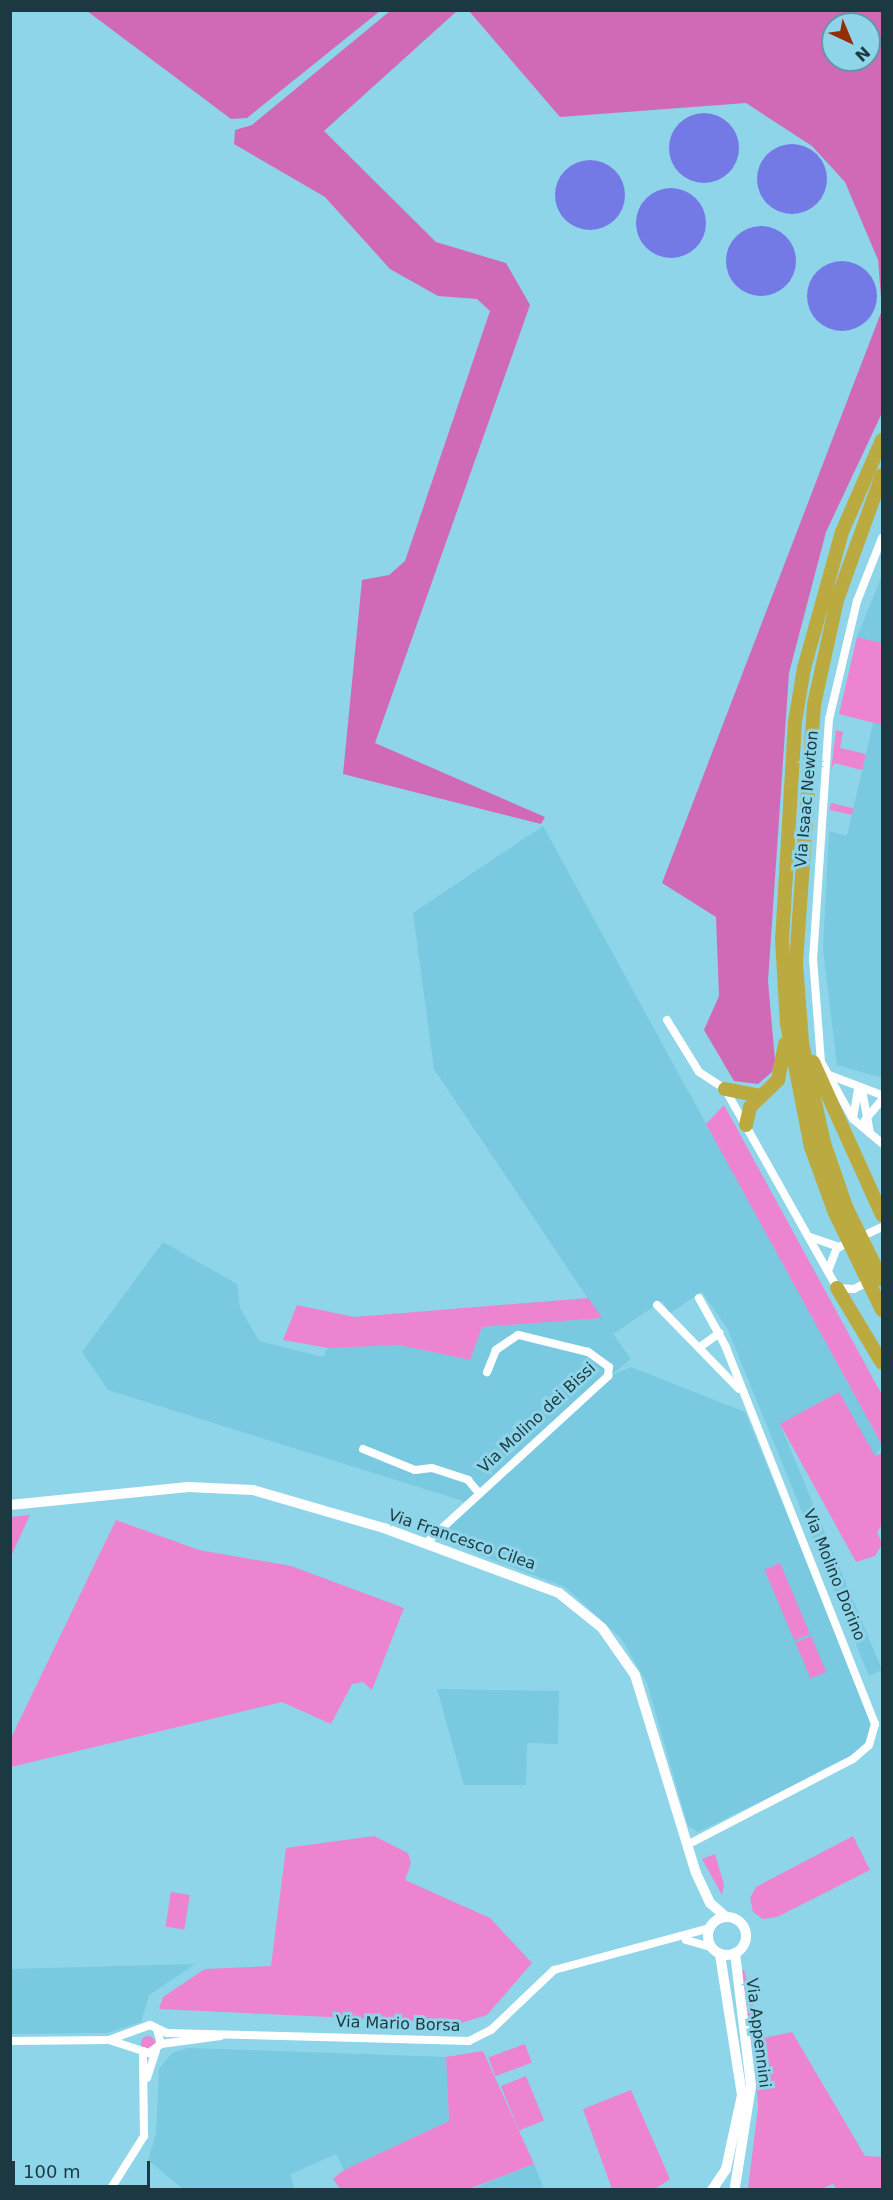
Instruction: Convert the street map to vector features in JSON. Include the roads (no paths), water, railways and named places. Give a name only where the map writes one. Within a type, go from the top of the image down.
[{"type":"highway","points":[[746,1125],[760,1095],[783,1069],[787,1024],[783,890],[799,696],[842,532],[882,440]]},
{"type":"highway","points":[[882,475],[837,600],[814,705],[798,890],[797,989],[811,1092],[841,1210],[882,1280]]},
{"type":"highway","points":[[797,989],[814,1067],[882,1215]]},
{"type":"highway","points":[[787,1024],[811,1147],[841,1210],[881,1307]]},
{"type":"highway","points":[[725,1089],[760,1095]]},
{"type":"highway","points":[[837,1288],[882,1363]]},
{"type":"street","name":"Via Isaac Newton","points":[[825,1070],[813,958],[821,783],[829,719],[857,601],[882,538]]},
{"type":"street","points":[[667,1020],[699,1072],[725,1089],[837,1288],[854,1289],[882,1274]]},
{"type":"street","points":[[825,1070],[836,1082],[882,1095]]},
{"type":"street","points":[[825,1070],[853,1119],[882,1143]]},
{"type":"street","points":[[853,1119],[860,1089]]},
{"type":"street","points":[[860,1089],[865,1121],[872,1137]]},
{"type":"street","points":[[865,1121],[882,1100]]},
{"type":"street","points":[[827,1272],[830,1257],[840,1247],[882,1227]]},
{"type":"street","points":[[808,1236],[840,1247]]},
{"type":"street","points":[[699,1298],[719,1334],[742,1392]]},
{"type":"street","points":[[657,1305],[675,1328],[699,1347],[742,1392]]},
{"type":"street","points":[[699,1347],[719,1334]]},
{"type":"street","name":"Via Molino dei Bissi","points":[[427,1542],[608,1376],[609,1367],[588,1352],[518,1335],[496,1350],[487,1372]]},
{"type":"street","name":"Via Molino Dorino","points":[[687,1845],[853,1759],[875,1732],[872,1707],[742,1392]]},
{"type":"street","name":"Via Molino dei Bissi","points":[[363,1449],[415,1470],[432,1468],[468,1480],[479,1493]]},
{"type":"street","name":"Via Francesco Cilea","points":[[10,1505],[218,1486],[292,1498],[427,1542],[543,1584],[583,1610],[611,1638],[644,1699],[687,1845],[708,1899],[710,1928]]},
{"type":"street","name":"Via Francesco Cilea","points":[[708,1899],[726,1917]]},
{"type":"street","points":[[726,1917],[745,1929],[745,1943],[735,1953],[716,1950],[710,1928],[726,1917]]},
{"type":"street","name":"Via Mario Borsa","points":[[109,2040],[141,2027],[154,2027],[167,2033],[469,2041],[491,2030],[554,1970],[679,1940],[710,1928]]},
{"type":"street","name":"Via Mario Borsa","points":[[679,1940],[716,1950]]},
{"type":"street","name":"Via Appennini","points":[[716,1950],[742,2095],[715,2187],[737,2188],[751,2086],[735,1953]]},
{"type":"street","points":[[110,2190],[142,2144],[146,2081],[140,2049],[135,2037],[141,2027]]},
{"type":"street","points":[[146,2081],[158,2047],[154,2027]]},
{"type":"street","name":"Via Mario Borsa","points":[[10,2041],[109,2040],[140,2049],[230,2034]]}]
